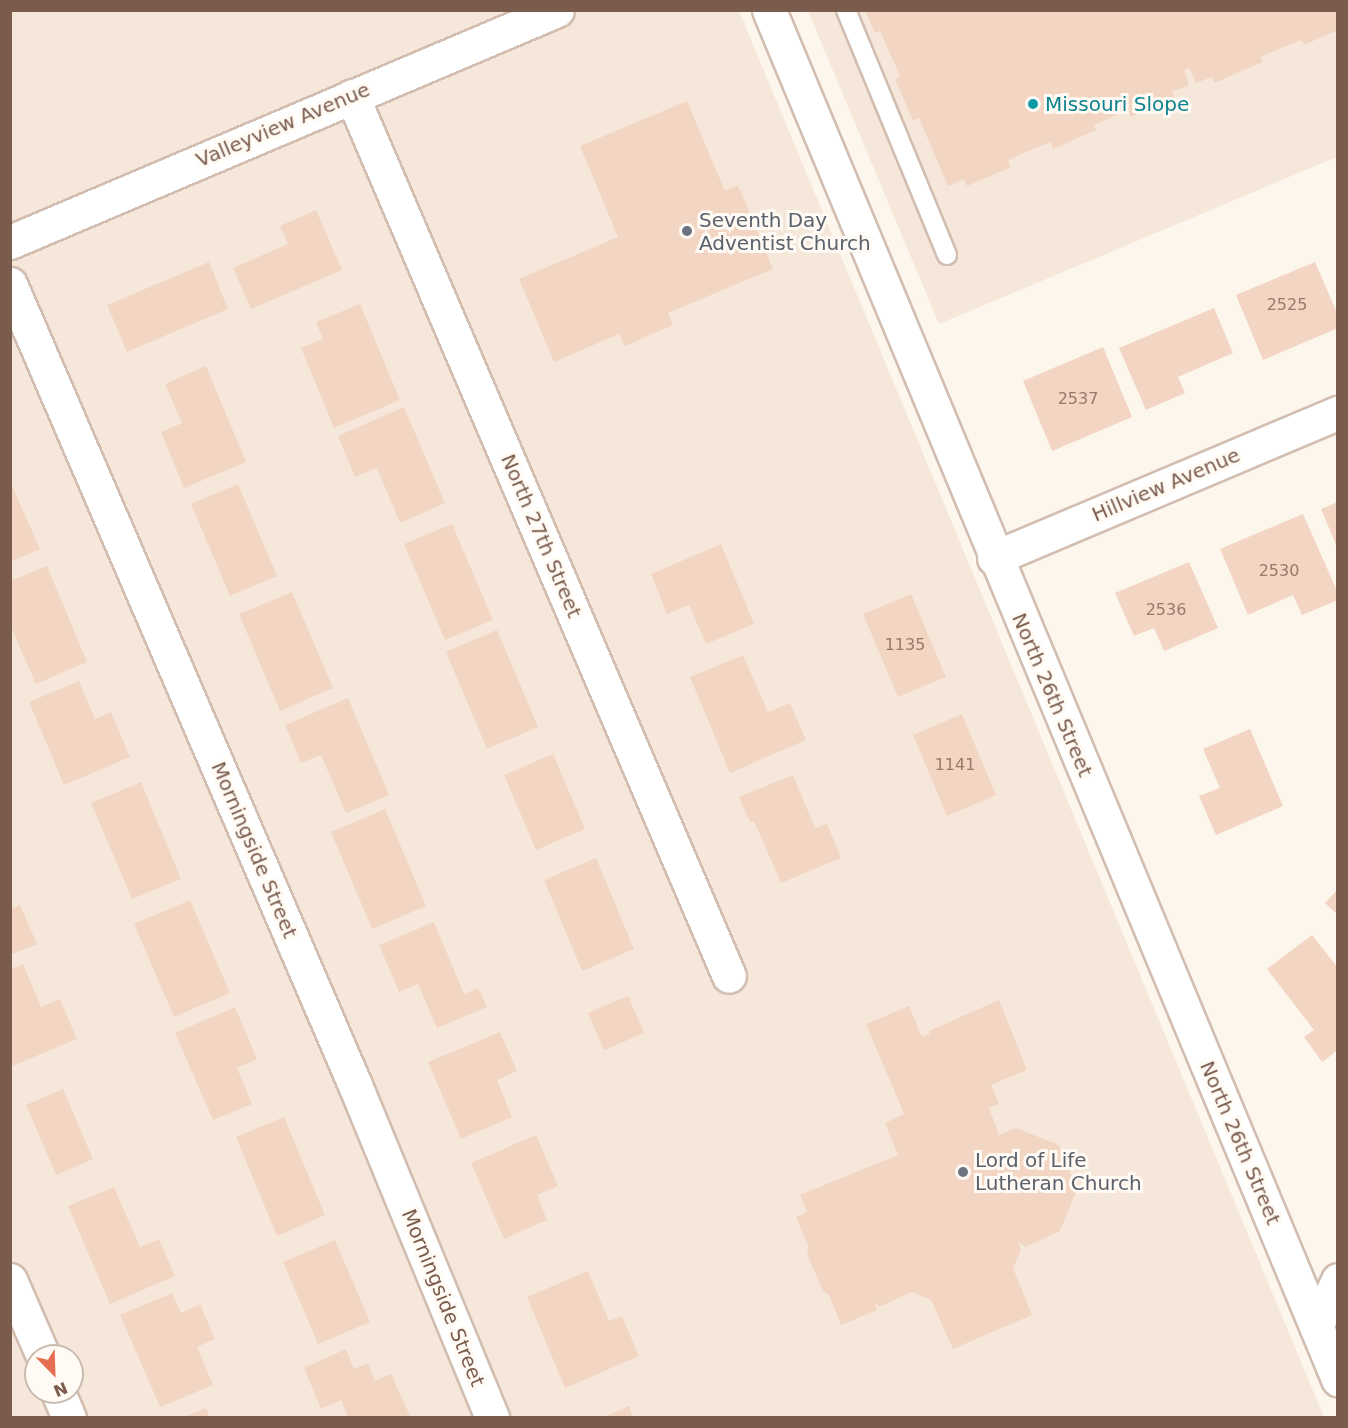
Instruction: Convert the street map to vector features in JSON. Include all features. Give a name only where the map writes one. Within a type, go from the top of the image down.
[{"type":"street","name":"Valleyview Avenue","points":[[10,242],[557,10]]},
{"type":"street","name":"North 26th Street","points":[[769,10],[994,558],[1338,1379]]},
{"type":"street","name":"North 27th Street","points":[[352,96],[729,976]]},
{"type":"street","name":"Morningside Street","points":[[10,284],[345,1063],[492,1418]]},
{"type":"street","name":"Hillview Avenue","points":[[994,558],[1338,413]]},
{"type":"street","points":[[10,1280],[38,1344]]},
{"type":"street","points":[[1316,1326],[1338,1280]]},
{"type":"street","points":[[63,1404],[69,1418]]},
{"type":"lane","points":[[846,10],[947,255]]},
{"type":"shaded area","points":[[10,11],[739,11],[1324,1417],[11,1417]]},
{"type":"shaded area","points":[[808,11],[1337,11],[1337,157],[939,324]]},
{"type":"building","name":"Missouri Slope","points":[[865,10],[1338,10],[1338,30],[1304,45],[1301,40],[1260,57],[1263,62],[1214,83],[1212,77],[1196,83],[1189,68],[1184,71],[1189,85],[1172,92],[1175,98],[1131,117],[1128,110],[1094,125],[1096,130],[1053,149],[1050,142],[1008,160],[1011,167],[967,186],[964,179],[948,186],[919,118],[913,121],[895,79],[900,76],[880,31],[875,33]]},
{"type":"building","name":"Seventh Day Adventist Church","points":[[687,101],[725,191],[738,185],[773,269],[668,313],[673,325],[625,346],[619,334],[554,362],[519,279],[618,237],[580,146]]},
{"type":"building","points":[[316,210],[342,270],[251,309],[233,268],[288,244],[280,226]]},
{"type":"building","points":[[209,262],[228,309],[127,352],[107,305]]},
{"type":"building","points":[[1315,262],[1338,315],[1338,328],[1263,360],[1236,295]]},
{"type":"building","points":[[360,304],[400,400],[334,428],[301,348],[323,339],[316,322]]},
{"type":"building","points":[[1214,308],[1233,353],[1178,377],[1185,393],[1146,410],[1119,348]]},
{"type":"building","points":[[1103,347],[1132,417],[1052,451],[1023,381]]},
{"type":"building","points":[[206,366],[246,462],[184,488],[161,432],[182,423],[165,384]]},
{"type":"building","points":[[404,407],[445,503],[400,523],[377,468],[355,477],[338,436]]},
{"type":"building","points":[[10,481],[40,549],[10,562]]},
{"type":"building","points":[[238,484],[277,576],[230,596],[191,504]]},
{"type":"building","points":[[1338,502],[1338,547],[1337,547],[1321,509]]},
{"type":"building","points":[[1303,514],[1338,593],[1338,600],[1302,615],[1293,595],[1248,615],[1220,549]]},
{"type":"building","points":[[452,524],[493,620],[445,640],[404,544]]},
{"type":"building","points":[[721,544],[754,624],[706,644],[689,605],[667,614],[651,574]]},
{"type":"building","points":[[1189,562],[1218,628],[1164,651],[1154,628],[1134,636],[1115,593]]},
{"type":"building","points":[[47,566],[87,662],[36,684],[10,625],[10,581]]},
{"type":"building","points":[[292,592],[333,688],[280,711],[239,614]]},
{"type":"building","points":[[911,594],[946,677],[898,697],[863,614]]},
{"type":"building","points":[[497,630],[538,727],[487,749],[446,652]]},
{"type":"building","points":[[743,655],[768,712],[790,703],[806,740],[730,773],[690,677]]},
{"type":"building","points":[[79,681],[95,719],[111,712],[130,757],[64,785],[29,702]]},
{"type":"building","points":[[348,698],[389,795],[346,813],[321,755],[301,763],[285,725]]},
{"type":"building","points":[[962,714],[996,795],[947,816],[913,735]]},
{"type":"building","points":[[1250,729],[1283,806],[1216,835],[1199,796],[1220,788],[1203,749]]},
{"type":"building","points":[[553,754],[585,829],[536,850],[504,775]]},
{"type":"building","points":[[793,775],[815,828],[827,824],[841,858],[781,883],[754,821],[750,822],[739,797]]},
{"type":"building","points":[[141,782],[181,879],[132,899],[91,803]]},
{"type":"building","points":[[385,809],[426,906],[372,929],[331,832]]},
{"type":"building","points":[[596,858],[634,949],[582,971],[544,880]]},
{"type":"building","points":[[1338,889],[1338,915],[1325,903]]},
{"type":"building","points":[[190,900],[230,993],[174,1017],[134,924]]},
{"type":"building","points":[[20,905],[37,944],[10,955],[10,909]]},
{"type":"building","points":[[434,922],[464,994],[478,988],[487,1007],[437,1028],[418,984],[399,992],[379,945]]},
{"type":"building","points":[[1312,935],[1338,968],[1338,1050],[1322,1062],[1304,1037],[1314,1030],[1267,969]]},
{"type":"building","points":[[23,964],[41,1007],[60,999],[77,1039],[10,1067],[10,969]]},
{"type":"building","points":[[628,996],[644,1033],[604,1050],[588,1013]]},
{"type":"building","name":"Lord of Life Lutheran Church","points":[[999,1000],[1027,1070],[991,1085],[999,1104],[989,1108],[999,1135],[1016,1128],[1059,1145],[1077,1189],[1060,1231],[1025,1247],[1018,1241],[1021,1250],[1013,1268],[1032,1315],[953,1349],[931,1300],[912,1292],[879,1307],[874,1302],[877,1310],[841,1325],[829,1295],[823,1291],[807,1254],[809,1248],[796,1217],[807,1212],[800,1195],[898,1155],[885,1123],[904,1114],[866,1024],[909,1006],[922,1037],[930,1033],[929,1031]]},
{"type":"building","points":[[235,1007],[257,1059],[237,1068],[252,1104],[213,1120],[175,1033]]},
{"type":"building","points":[[500,1032],[517,1071],[497,1080],[512,1117],[461,1139],[428,1062]]},
{"type":"building","points":[[63,1089],[93,1159],[56,1175],[26,1105]]},
{"type":"building","points":[[284,1117],[325,1215],[277,1236],[236,1137]]},
{"type":"building","points":[[536,1135],[558,1186],[537,1195],[547,1220],[504,1239],[471,1163]]},
{"type":"building","points":[[114,1187],[140,1247],[159,1239],[175,1276],[110,1304],[68,1206]]},
{"type":"building","points":[[335,1240],[370,1322],[318,1344],[283,1262]]},
{"type":"building","points":[[588,1271],[609,1321],[622,1316],[639,1356],[565,1388],[527,1297]]},
{"type":"building","points":[[172,1293],[181,1313],[200,1304],[215,1339],[197,1347],[213,1385],[160,1407],[120,1315]]},
{"type":"building","points":[[346,1349],[354,1369],[368,1363],[375,1381],[391,1374],[411,1418],[348,1418],[341,1400],[321,1409],[304,1368]]},
{"type":"building","points":[[629,1406],[633,1418],[603,1418],[603,1417]]},
{"type":"building","points":[[206,1408],[210,1418],[184,1418],[184,1417]]},
{"type":"place","name":"Missouri Slope","points":[[1033,104]]},
{"type":"place","name":"Seventh Day Adventist Church","points":[[687,231]]},
{"type":"place","name":"Lord of Life Lutheran Church","points":[[963,1172]]}]
